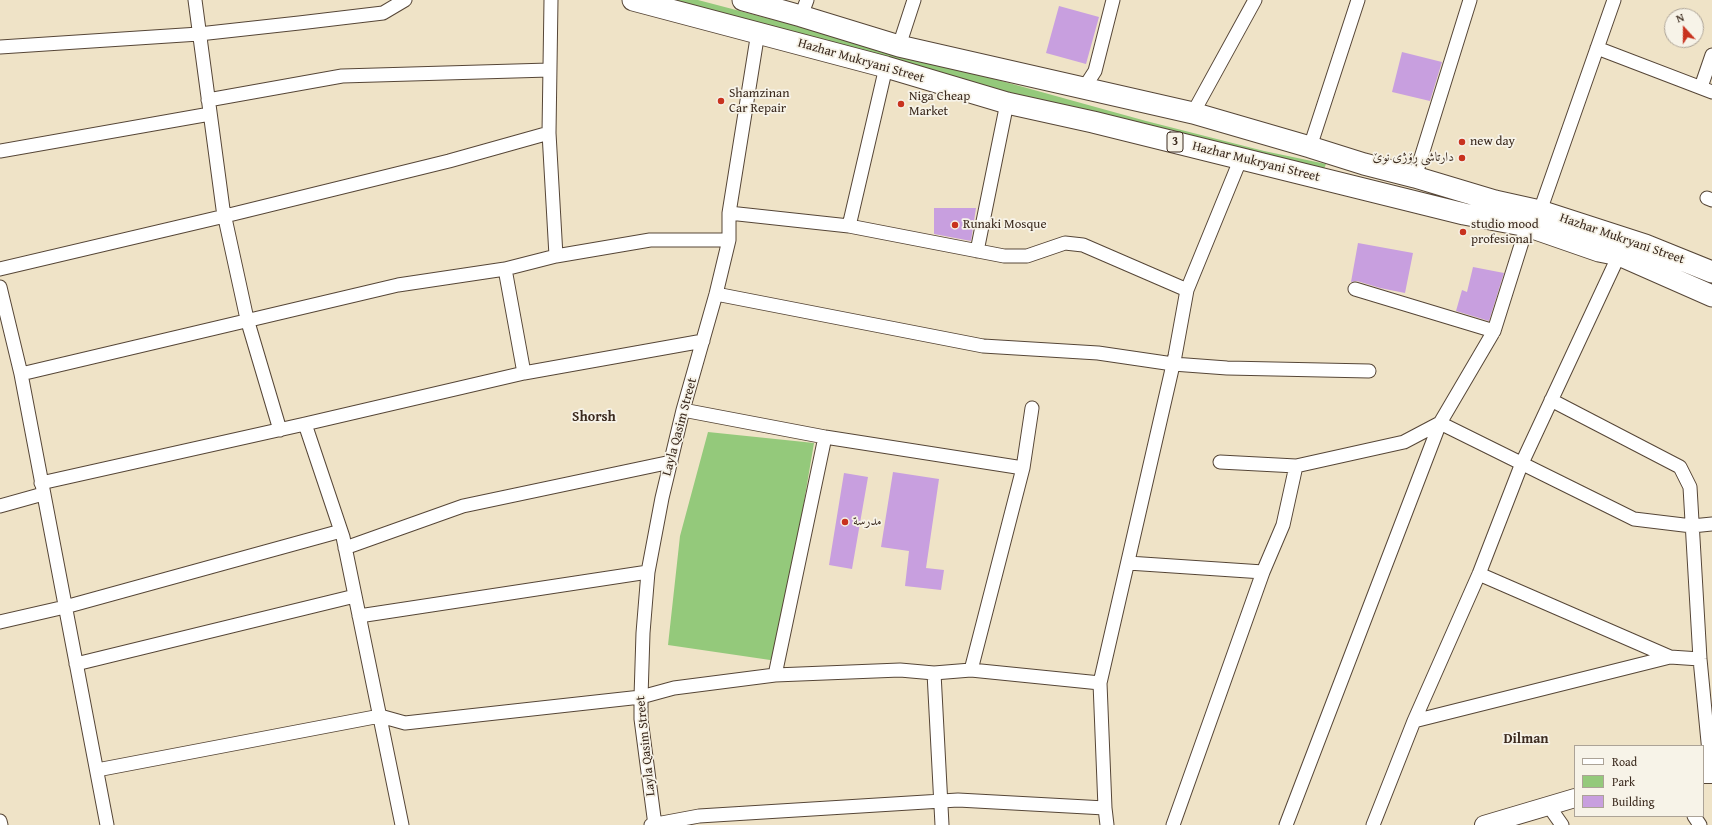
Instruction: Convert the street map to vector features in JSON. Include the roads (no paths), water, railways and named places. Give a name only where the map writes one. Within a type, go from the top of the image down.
[{"type":"highway","name":"Hazhar Mukryani Street","points":[[632,0],[886,67],[1007,103],[1242,158],[1464,214],[1533,218],[1646,245],[1712,272]]},
{"type":"highway","name":"Hazhar Mukryani Street","points":[[742,0],[804,8],[899,46],[1193,113],[1495,201],[1599,251],[1619,255],[1712,296]]},
{"type":"highway","points":[[1318,150],[1337,161],[1332,175],[1325,180]]},
{"type":"highway","points":[[1366,189],[1366,173],[1372,166]]},
{"type":"main road","points":[[1484,825],[1506,822],[1548,805],[1574,798]]},
{"type":"street","points":[[195,0],[225,216],[247,319],[280,430]]},
{"type":"street","points":[[0,47],[199,34],[383,13],[405,0]]},
{"type":"street","points":[[551,0],[549,133],[556,256]]},
{"type":"street","points":[[899,46],[914,0]]},
{"type":"street","points":[[1084,88],[1095,71],[1113,0]]},
{"type":"street","points":[[1193,113],[1255,0]]},
{"type":"street","points":[[1318,150],[1358,0]]},
{"type":"street","points":[[1415,177],[1470,0]]},
{"type":"street","points":[[1286,825],[1440,423],[1494,331],[1533,218],[1614,0]]},
{"type":"street","name":"Layla Qasim Street","points":[[653,825],[643,734],[641,697],[643,633],[648,572],[658,513],[683,410],[716,294],[729,240],[729,213],[758,32]]},
{"type":"street","points":[[1597,48],[1707,89],[1712,55]]},
{"type":"street","points":[[850,226],[886,67]]},
{"type":"street","points":[[208,100],[342,76],[549,70]]},
{"type":"street","points":[[977,251],[1007,103]]},
{"type":"street","points":[[0,151],[210,114]]},
{"type":"street","points":[[0,269],[449,161],[549,133]]},
{"type":"street","points":[[1107,825],[1104,808],[1100,683],[1174,364],[1187,290],[1242,158]]},
{"type":"street","points":[[729,213],[850,226],[1004,256],[1027,256],[1064,243],[1083,245],[1187,290]]},
{"type":"street","points":[[21,374],[155,343],[247,319],[398,285],[505,269],[556,256],[650,240],[729,240]]},
{"type":"street","points":[[1373,825],[1414,721],[1479,574],[1522,463],[1619,255]]},
{"type":"street","points":[[505,269],[524,373]]},
{"type":"street","points":[[0,287],[21,374],[97,770],[104,824]]},
{"type":"street","points":[[1355,289],[1494,331]]},
{"type":"street","points":[[716,294],[983,346],[1098,353],[1174,364],[1227,368],[1369,371]]},
{"type":"street","points":[[0,506],[42,489],[280,430],[524,373],[703,341]]},
{"type":"street","points":[[1551,400],[1680,467],[1690,487],[1700,659],[1709,774]]},
{"type":"street","points":[[971,670],[1022,468],[1032,408]]},
{"type":"street","points":[[683,410],[825,437],[1022,468]]},
{"type":"street","points":[[1440,423],[1634,519],[1692,526],[1712,524]]},
{"type":"street","points":[[1220,462],[1296,466],[1404,442],[1440,423]]},
{"type":"street","points":[[306,424],[341,531],[402,825]]},
{"type":"street","points":[[774,675],[825,437]]},
{"type":"street","points":[[345,548],[463,506],[671,462]]},
{"type":"street","points":[[1173,825],[1263,572],[1283,525],[1296,466]]},
{"type":"street","points":[[0,622],[65,607],[341,531]]},
{"type":"street","points":[[1128,563],[1263,572]]},
{"type":"street","points":[[359,616],[648,572]]},
{"type":"street","points":[[1479,574],[1670,657]]},
{"type":"street","points":[[76,664],[355,596]]},
{"type":"street","points":[[1414,721],[1670,657],[1700,659]]},
{"type":"street","points":[[97,770],[380,716],[405,724],[641,697],[674,688],[774,675],[900,670],[934,672],[971,670],[1100,683]]},
{"type":"street","points":[[934,672],[942,825]]},
{"type":"street","points":[[653,825],[699,816],[958,800],[1104,808]]},
{"type":"street","points":[[1548,805],[1562,825]]},
{"type":"street","points":[[0,821],[1,825]]},
{"type":"place","name":"Shamzinan Car Repair","points":[[721,101]]},
{"type":"place","name":"Niga Cheap Market","points":[[901,104]]},
{"type":"place","name":"new day","points":[[1462,142]]},
{"type":"place","name":"دارتاشی ڕۆژی نوێ","points":[[1462,158]]},
{"type":"place","name":"Runaki Mosque","points":[[955,225]]},
{"type":"place","name":"studio mood profesional","points":[[1463,232]]},
{"type":"place","name":"مدرسة","points":[[845,522]]},
{"type":"district","name":"Shorsh","points":[[594,417]]},
{"type":"district","name":"Dilman","points":[[1526,739]]}]
